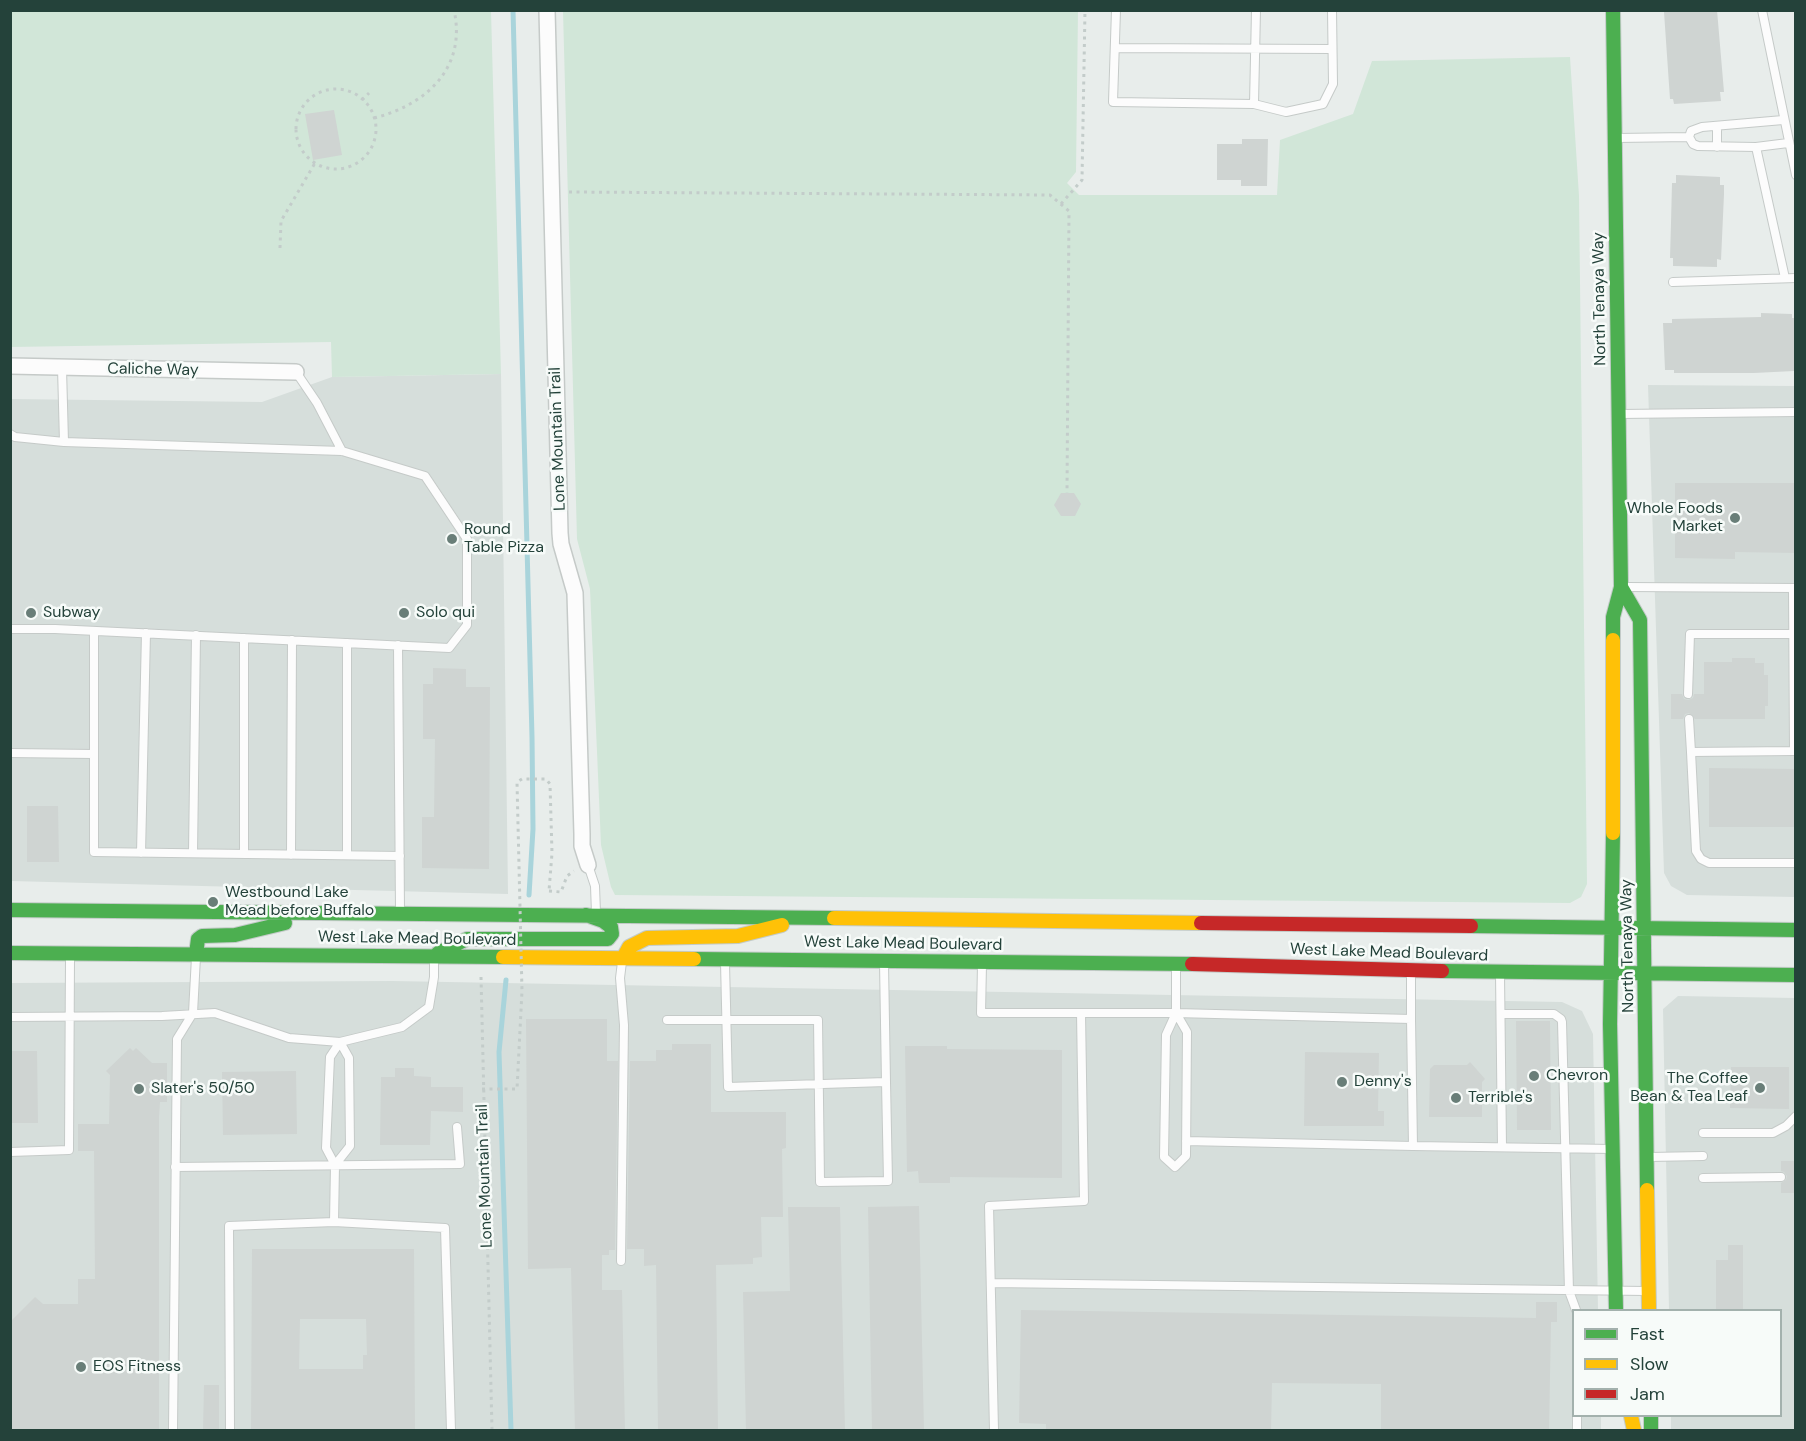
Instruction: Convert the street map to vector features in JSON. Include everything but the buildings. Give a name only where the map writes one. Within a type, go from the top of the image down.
[{"type":"main road","name":"North Tenaya Way","points":[[1613,10],[1621,587],[1613,616],[1611,1071],[1616,1309]]},
{"type":"main road","name":"North Tenaya Way","points":[[1621,587],[1640,621],[1649,1309]]},
{"type":"main road","name":"West Lake Mead Boulevard","points":[[10,910],[810,918],[1176,928],[1796,930]]},
{"type":"main road","points":[[196,954],[198,939],[202,936],[235,935],[319,914]]},
{"type":"main road","points":[[434,955],[467,939],[608,939],[612,934],[610,927],[590,915]]},
{"type":"main road","points":[[623,957],[630,946],[647,938],[738,936],[810,918]]},
{"type":"main road","name":"West Lake Mead Boulevard","points":[[10,953],[434,955],[982,962],[1176,958],[1411,971],[1796,975]]},
{"type":"street","name":"Lone Mountain Trail","points":[[546,10],[560,533],[575,593],[583,867]]},
{"type":"street","name":"Caliche Way","points":[[10,366],[296,372]]},
{"type":"lane","points":[[1116,10],[1113,102],[1254,104],[1286,112],[1323,104],[1333,84],[1332,10]]},
{"type":"lane","points":[[1254,104],[1256,10]]},
{"type":"lane","points":[[1762,10],[1796,175]]},
{"type":"lane","points":[[1115,48],[1332,49]]},
{"type":"lane","points":[[1689,136],[1691,131],[1696,129],[1783,120]]},
{"type":"lane","points":[[1717,126],[1717,147]]},
{"type":"lane","points":[[1615,138],[1689,136]]},
{"type":"lane","points":[[1689,136],[1693,144],[1717,147],[1756,147],[1788,143]]},
{"type":"lane","points":[[1756,147],[1785,278]]},
{"type":"lane","points":[[1673,282],[1796,278]]},
{"type":"lane","points":[[62,368],[64,442]]},
{"type":"lane","points":[[296,372],[317,403],[342,451]]},
{"type":"lane","points":[[1618,414],[1796,412]]},
{"type":"lane","points":[[10,434],[15,437],[64,442],[342,451],[425,476],[467,539],[467,625],[448,648],[196,635],[10,629]]},
{"type":"lane","points":[[1621,587],[1794,588],[1792,634],[1795,751],[1691,752]]},
{"type":"lane","points":[[94,631],[94,852],[400,856]]},
{"type":"lane","points":[[141,853],[146,633]]},
{"type":"lane","points":[[1688,694],[1690,634],[1792,634]]},
{"type":"lane","points":[[193,853],[196,635]]},
{"type":"lane","points":[[244,638],[244,854]]},
{"type":"lane","points":[[291,855],[292,640]]},
{"type":"lane","points":[[346,855],[347,643]]},
{"type":"lane","points":[[398,645],[400,914]]},
{"type":"lane","points":[[1689,719],[1696,851],[1701,860],[1709,863],[1796,863]]},
{"type":"lane","points":[[10,753],[94,754]]},
{"type":"lane","points":[[583,867],[595,886],[590,915]]},
{"type":"lane","points":[[10,1152],[69,1150],[70,953]]},
{"type":"lane","points":[[173,1431],[177,1039],[193,1013],[196,954]]},
{"type":"lane","points":[[10,1017],[162,1016],[215,1013],[289,1038],[340,1042],[402,1027],[429,1007],[434,977],[434,955]]},
{"type":"lane","points":[[621,1261],[624,1025],[620,978],[623,957]]},
{"type":"lane","points":[[725,958],[728,1087],[886,1083]]},
{"type":"lane","points":[[1176,958],[1176,1013],[1166,1035],[1164,1157],[1175,1167],[1186,1155],[1187,1032],[1176,1013]]},
{"type":"lane","points":[[667,1020],[818,1020],[820,1182],[888,1181],[884,960]]},
{"type":"lane","points":[[982,962],[981,1013],[1176,1013],[1411,1019]]},
{"type":"lane","points":[[1411,971],[1413,1146]]},
{"type":"lane","points":[[1500,972],[1502,1147]]},
{"type":"lane","points":[[994,1431],[989,1206],[1084,1201],[1081,1013]]},
{"type":"lane","points":[[1501,1014],[1554,1014],[1561,1019],[1569,1292],[1575,1309]]},
{"type":"lane","points":[[335,1165],[350,1146],[349,1058],[340,1042]]},
{"type":"lane","points":[[334,1222],[335,1165],[326,1149],[330,1057],[340,1042]]},
{"type":"lane","points":[[1564,1072],[1611,1071]]},
{"type":"lane","points":[[1703,1133],[1773,1133],[1786,1126],[1796,1116]]},
{"type":"lane","points":[[175,1167],[460,1164],[457,1127]]},
{"type":"lane","points":[[1186,1141],[1612,1149]]},
{"type":"lane","points":[[1647,1157],[1703,1156]]},
{"type":"lane","points":[[1703,1178],[1781,1177]]},
{"type":"lane","points":[[230,1431],[229,1226],[334,1222],[445,1228],[451,1431]]},
{"type":"lane","points":[[991,1283],[1569,1292],[1649,1291]]},
{"type":"path","points":[[374,118],[396,112],[418,100],[449,66],[456,47],[458,31],[454,10]]},
{"type":"path","points":[[1060,204],[1082,180],[1085,10]]},
{"type":"path","points":[[333,89],[345,90],[362,100],[367,104],[376,127],[375,140],[360,160],[337,169],[323,167],[302,150],[297,138],[296,124],[300,111],[308,100],[333,89]]},
{"type":"path","points":[[362,100],[369,93]]},
{"type":"path","points":[[280,248],[281,221],[315,162]]},
{"type":"path","points":[[564,192],[1050,195],[1069,211],[1067,493]]},
{"type":"path","name":"Lone Mountain Trail","points":[[492,1431],[482,1089],[517,1089],[522,990],[517,782],[522,779],[546,779],[550,784],[552,853],[549,891],[561,891],[567,876],[583,867]]},
{"type":"path","points":[[481,976],[482,1089]]},
{"type":"shaded area","points":[[501,374],[508,894],[11,881],[11,399],[262,402],[332,377]]},
{"type":"shaded area","points":[[1648,385],[1795,386],[1795,897],[1687,895],[1671,886],[1664,873]]},
{"type":"shaded area","points":[[392,981],[1562,1002],[1582,1011],[1593,1034],[1598,1309],[1572,1309],[1572,1417],[1601,1417],[1601,1430],[11,1430],[10,983]]},
{"type":"shaded area","points":[[1678,996],[1795,998],[1795,1430],[1671,1430],[1671,1417],[1782,1417],[1782,1309],[1669,1309],[1663,1009]]},
{"type":"green space","points":[[10,11],[491,11],[501,374],[332,377],[331,342],[11,347]]},
{"type":"green space","points":[[563,11],[1078,11],[1076,172],[1067,183],[1079,195],[1277,195],[1280,140],[1353,114],[1372,61],[1570,57],[1579,196],[1587,884],[1581,897],[1570,903],[615,895],[601,845],[590,589],[577,539]]},
{"type":"waterway","points":[[513,10],[532,737],[533,829],[529,895]]},
{"type":"waterway","points":[[506,980],[499,1052],[511,1430]]},
{"type":"traffic: fast","points":[[1613,10],[1621,587],[1613,617],[1613,640]]},
{"type":"traffic: fast","points":[[1621,587],[1640,620],[1647,1190]]},
{"type":"traffic: fast","points":[[1613,833],[1610,1024],[1616,1309]]},
{"type":"traffic: fast","points":[[10,910],[834,918]]},
{"type":"traffic: fast","points":[[438,953],[467,939],[608,939],[612,934],[611,927],[603,921],[586,915]]},
{"type":"traffic: fast","points":[[196,954],[198,939],[202,936],[235,935],[285,923]]},
{"type":"traffic: fast","points":[[1471,926],[1796,930]]},
{"type":"traffic: fast","points":[[10,953],[503,957]]},
{"type":"traffic: fast","points":[[694,959],[1192,964]]},
{"type":"traffic: fast","points":[[1442,971],[1796,975]]},
{"type":"traffic: fast","points":[[1651,1417],[1651,1430]]},
{"type":"traffic: slow","points":[[1613,640],[1613,833]]},
{"type":"traffic: slow","points":[[834,918],[1201,923]]},
{"type":"traffic: slow","points":[[623,958],[629,947],[647,938],[738,936],[782,925]]},
{"type":"traffic: slow","points":[[503,957],[694,959]]},
{"type":"traffic: slow","points":[[1647,1190],[1649,1309]]},
{"type":"traffic: slow","points":[[1631,1417],[1634,1430]]},
{"type":"traffic: jam","points":[[1201,923],[1471,926]]},
{"type":"traffic: jam","points":[[1192,964],[1442,971]]},
{"type":"place","name":"Whole Foods Market","points":[[1735,518]]},
{"type":"place","name":"Round Table Pizza","points":[[452,539]]},
{"type":"place","name":"Subway","points":[[31,613]]},
{"type":"place","name":"Solo qui","points":[[404,613]]},
{"type":"place","name":"Westbound Lake Mead before Buffalo","points":[[213,902]]},
{"type":"place","name":"Chevron","points":[[1534,1076]]},
{"type":"place","name":"Denny's","points":[[1342,1082]]},
{"type":"place","name":"The Coffee Bean & Tea Leaf","points":[[1760,1088]]},
{"type":"place","name":"Slater's 50/50","points":[[139,1089]]},
{"type":"place","name":"Terrible's","points":[[1456,1098]]},
{"type":"place","name":"EOS Fitness","points":[[81,1367]]}]
